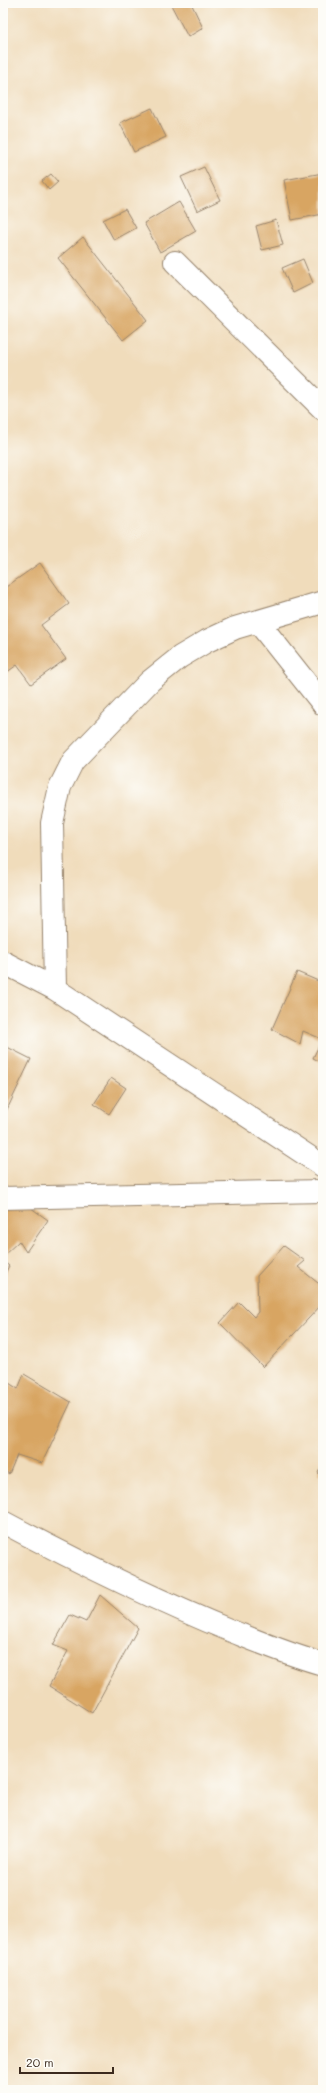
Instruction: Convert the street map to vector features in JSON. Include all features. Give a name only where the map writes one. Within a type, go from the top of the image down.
[{"type":"street","points":[[175,262],[323,409]]},
{"type":"street","points":[[55,989],[52,823],[60,787],[73,761],[150,681],[180,657],[207,641],[235,628],[323,602]]},
{"type":"street","points":[[258,622],[323,704]]},
{"type":"street","points":[[3,962],[55,989],[323,1166]]},
{"type":"street","points":[[3,1198],[323,1191]]},
{"type":"street","points":[[3,1522],[85,1566],[203,1620],[297,1657],[323,1664]]},
{"type":"building","points":[[170,3],[191,3],[203,28],[188,37]]},
{"type":"building","points":[[152,108],[166,137],[134,152],[120,123]]},
{"type":"building","points":[[204,167],[220,200],[197,211],[181,177]]},
{"type":"building","points":[[323,173],[323,214],[292,220],[284,180]]},
{"type":"building","points":[[51,174],[58,182],[49,190],[42,181]]},
{"type":"building","points":[[179,202],[196,231],[160,252],[144,223]]},
{"type":"building","points":[[125,209],[136,228],[114,240],[103,220]]},
{"type":"building","points":[[276,220],[283,245],[262,250],[256,226]]},
{"type":"building","points":[[83,237],[148,320],[123,340],[58,258]]},
{"type":"building","points":[[303,259],[313,283],[293,293],[282,268]]},
{"type":"building","points":[[40,563],[69,604],[41,625],[66,659],[31,684],[17,665],[3,675],[3,589]]},
{"type":"building","points":[[297,972],[323,983],[323,1063],[313,1058],[322,1039],[303,1031],[300,1044],[272,1029]]},
{"type":"building","points":[[3,1045],[31,1059],[3,1118]]},
{"type":"building","points":[[111,1078],[126,1088],[109,1114],[94,1104]]},
{"type":"building","points":[[3,1188],[48,1220],[26,1252],[19,1241],[3,1256]]},
{"type":"building","points":[[284,1246],[305,1261],[298,1267],[323,1287],[323,1303],[263,1367],[220,1323],[239,1302],[254,1317],[258,1312],[257,1276]]},
{"type":"building","points":[[3,1261],[9,1266],[3,1277]]},
{"type":"building","points":[[24,1374],[71,1402],[42,1463],[17,1455],[9,1474],[3,1470],[3,1379],[18,1389]]},
{"type":"building","points":[[323,1441],[323,1450],[319,1447]]},
{"type":"building","points":[[323,1463],[323,1476],[318,1473]]},
{"type":"building","points":[[100,1595],[138,1628],[92,1713],[49,1686],[68,1651],[53,1645],[70,1615],[86,1622]]}]
